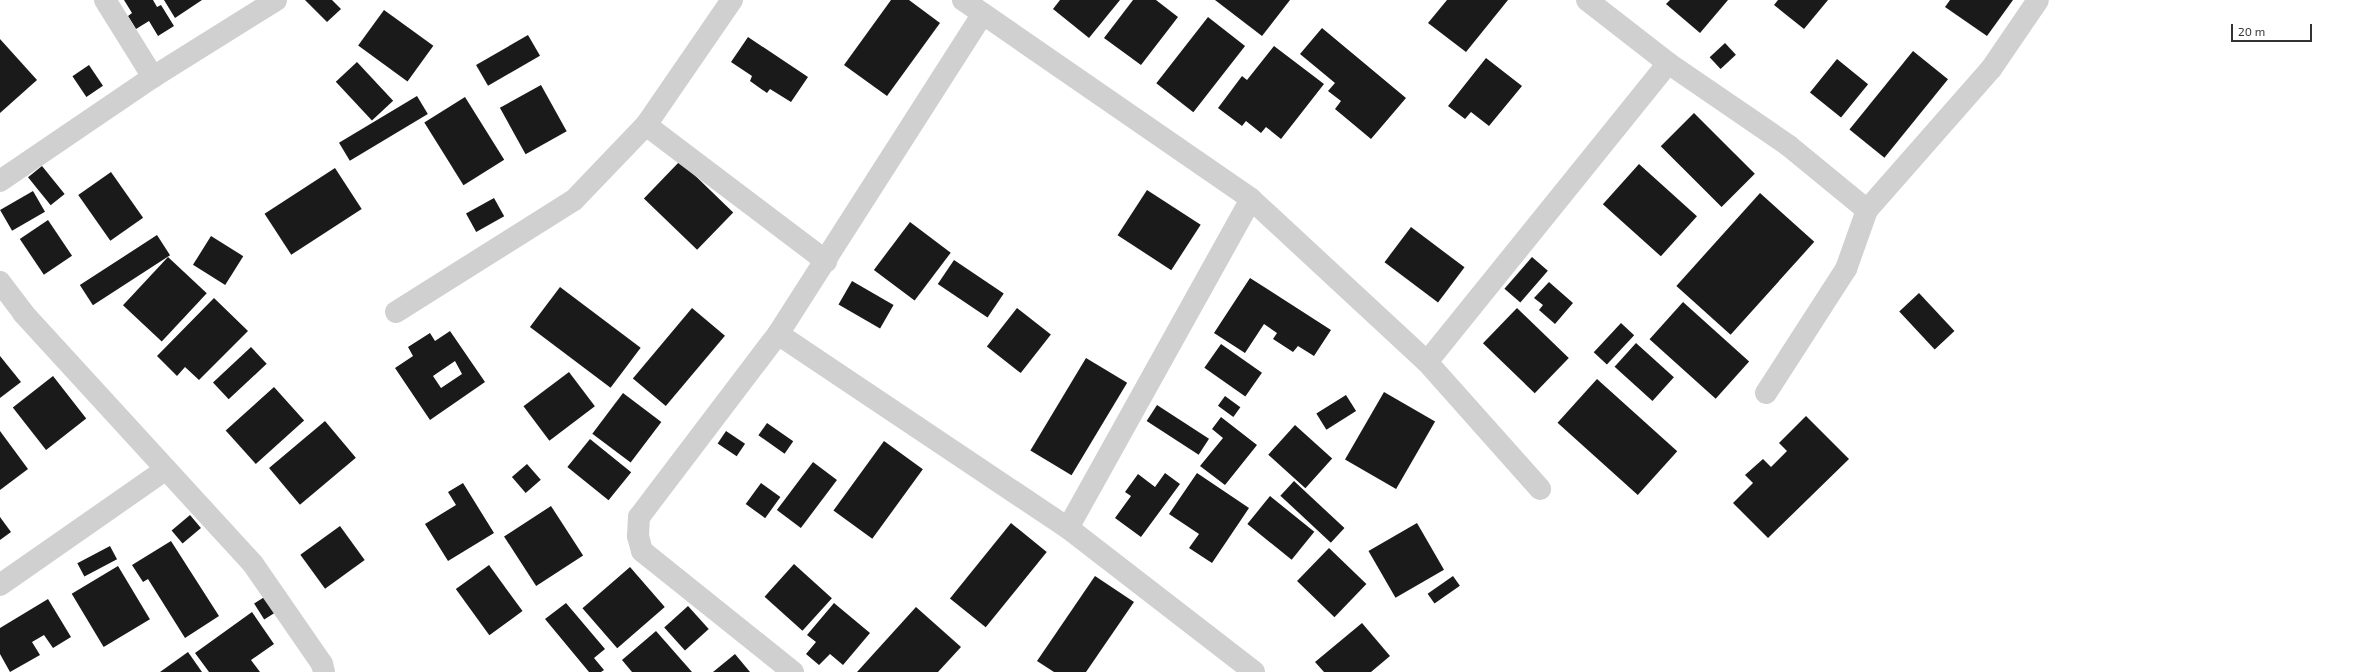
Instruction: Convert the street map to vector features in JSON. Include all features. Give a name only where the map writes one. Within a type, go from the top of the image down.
[{"type":"street","points":[[106,0],[153,77]]},
{"type":"street","points":[[0,181],[153,77],[276,0]]},
{"type":"street","points":[[396,312],[574,200],[646,124],[732,0]]},
{"type":"street","points":[[963,0],[1252,199],[1427,362],[1540,489]]},
{"type":"street","points":[[1587,0],[1668,63],[1789,146],[1867,210]]},
{"type":"street","points":[[1766,394],[1846,269],[1867,210],[1990,69],[2038,0]]},
{"type":"street","points":[[793,672],[642,551],[638,536],[639,516],[778,334],[983,14]]},
{"type":"street","points":[[1427,362],[1668,63]]},
{"type":"street","points":[[646,124],[826,261]]},
{"type":"street","points":[[1068,528],[1252,199]]},
{"type":"street","points":[[0,282],[23,313],[165,470],[253,564],[322,664],[324,672]]},
{"type":"street","points":[[778,334],[1068,528],[1254,672]]},
{"type":"street","points":[[0,585],[165,470]]},
{"type":"building","points":[[124,0],[153,0],[157,7],[161,5],[174,26],[158,36],[149,21],[136,29],[128,16],[132,13]]},
{"type":"building","points":[[164,0],[202,0],[175,18]]},
{"type":"building","points":[[305,0],[332,0],[341,9],[327,22]]},
{"type":"building","points":[[891,0],[909,0],[940,23],[887,96],[844,65]]},
{"type":"building","points":[[1060,0],[1120,0],[1089,38],[1053,9]]},
{"type":"building","points":[[1133,0],[1156,0],[1178,17],[1141,65],[1104,38]]},
{"type":"building","points":[[1215,0],[1290,0],[1262,36]]},
{"type":"building","points":[[1447,0],[1508,0],[1466,52],[1428,23]]},
{"type":"building","points":[[1670,0],[1728,0],[1700,33],[1666,4]]},
{"type":"building","points":[[1778,0],[1828,0],[1804,29],[1774,5]]},
{"type":"building","points":[[1950,0],[2013,0],[1987,36],[1945,7]]},
{"type":"building","points":[[384,10],[433,46],[407,81],[358,46]]},
{"type":"building","points":[[1208,17],[1245,46],[1193,112],[1156,83]]},
{"type":"building","points":[[1322,28],[1406,98],[1371,139],[1335,109],[1341,101],[1328,91],[1335,83],[1300,54]]},
{"type":"building","points":[[528,35],[540,56],[488,86],[476,65]]},
{"type":"building","points":[[748,37],[808,77],[791,102],[770,89],[767,93],[750,81],[752,76],[731,62]]},
{"type":"building","points":[[0,39],[37,80],[0,113]]},
{"type":"building","points":[[1725,43],[1736,55],[1721,69],[1710,57]]},
{"type":"building","points":[[1274,46],[1324,84],[1281,139],[1266,127],[1261,133],[1246,121],[1242,126],[1218,108],[1242,76],[1247,80]]},
{"type":"building","points":[[1913,51],[1948,79],[1884,158],[1849,129]]},
{"type":"building","points":[[1486,58],[1522,86],[1489,126],[1471,112],[1465,119],[1448,106]]},
{"type":"building","points":[[1837,59],[1868,84],[1841,118],[1810,92]]},
{"type":"building","points":[[357,62],[393,101],[372,121],[336,82]]},
{"type":"building","points":[[89,65],[103,86],[86,97],[72,76]]},
{"type":"building","points":[[541,85],[567,131],[526,154],[500,108]]},
{"type":"building","points":[[417,96],[428,114],[350,161],[339,143]]},
{"type":"building","points":[[465,97],[504,160],[464,185],[424,122]]},
{"type":"building","points":[[1694,113],[1755,174],[1722,207],[1661,146]]},
{"type":"building","points":[[680,161],[733,212],[697,250],[644,198]]},
{"type":"building","points":[[1639,164],[1697,216],[1661,256],[1603,204]]},
{"type":"building","points":[[42,166],[65,194],[51,205],[28,177]]},
{"type":"building","points":[[335,168],[362,209],[291,255],[265,214]]},
{"type":"building","points":[[111,172],[143,218],[110,241],[78,195]]},
{"type":"building","points":[[1147,190],[1201,225],[1171,270],[1118,235]]},
{"type":"building","points":[[33,191],[45,212],[12,231],[0,210]]},
{"type":"building","points":[[1760,193],[1814,242],[1731,335],[1676,286]]},
{"type":"building","points":[[494,198],[504,216],[476,232],[466,214]]},
{"type":"building","points":[[48,220],[72,256],[44,275],[20,239]]},
{"type":"building","points":[[910,222],[951,253],[915,301],[874,270]]},
{"type":"building","points":[[1411,227],[1465,267],[1438,302],[1385,262]]},
{"type":"building","points":[[157,235],[170,255],[93,305],[80,285]]},
{"type":"building","points":[[211,236],[243,256],[225,285],[193,265]]},
{"type":"building","points":[[168,257],[207,293],[162,341],[123,305]]},
{"type":"building","points":[[1532,257],[1548,271],[1520,302],[1504,289]]},
{"type":"building","points":[[954,260],[1004,294],[988,318],[938,284]]},
{"type":"building","points":[[1250,278],[1331,330],[1314,356],[1298,346],[1293,352],[1273,339],[1277,333],[1264,324],[1245,353],[1214,333]]},
{"type":"building","points":[[852,281],[894,305],[880,328],[838,304]]},
{"type":"building","points":[[1549,282],[1573,303],[1555,324],[1539,310],[1543,305],[1534,298]]},
{"type":"building","points":[[560,287],[641,348],[611,388],[530,327]]},
{"type":"building","points":[[1919,293],[1954,331],[1935,349],[1899,311]]},
{"type":"building","points":[[214,298],[248,331],[199,380],[185,367],[177,376],[157,356]]},
{"type":"building","points":[[1683,302],[1749,362],[1716,399],[1650,339]]},
{"type":"building","points":[[692,308],[725,336],[666,406],[633,378]]},
{"type":"building","points":[[1017,308],[1051,334],[1021,373],[987,347]]},
{"type":"building","points":[[1517,308],[1569,358],[1535,393],[1483,343]]},
{"type":"building","points":[[1621,323],[1634,335],[1607,365],[1594,352]]},
{"type":"building","points":[[450,331],[485,382],[430,420],[395,368],[413,356],[408,347],[430,333],[435,341]],"holes":[[[455,361],[462,374],[441,388],[433,376]]]},
{"type":"building","points":[[1636,343],[1674,377],[1652,401],[1615,367]]},
{"type":"building","points":[[1221,344],[1262,373],[1245,396],[1204,368]]},
{"type":"building","points":[[251,347],[267,364],[229,399],[213,382]]},
{"type":"building","points":[[0,356],[21,382],[0,398]]},
{"type":"building","points":[[1086,358],[1127,383],[1072,475],[1030,451]]},
{"type":"building","points":[[569,372],[595,406],[549,441],[523,406]]},
{"type":"building","points":[[53,376],[86,419],[46,450],[13,407]]},
{"type":"building","points":[[1597,379],[1677,451],[1638,495],[1558,423]]},
{"type":"building","points":[[274,387],[304,420],[256,464],[226,430]]},
{"type":"building","points":[[1384,392],[1435,422],[1396,489],[1345,460]]},
{"type":"building","points":[[623,393],[661,422],[631,463],[592,434]]},
{"type":"building","points":[[1346,395],[1356,411],[1326,430],[1316,414]]},
{"type":"building","points":[[1225,396],[1240,407],[1233,417],[1218,406]]},
{"type":"building","points":[[1157,405],[1209,439],[1199,455],[1147,421]]},
{"type":"building","points":[[1806,416],[1849,459],[1768,538],[1733,503],[1753,483],[1745,475],[1763,459],[1771,467],[1787,451],[1779,443]]},
{"type":"building","points":[[1221,417],[1257,445],[1225,485],[1200,466],[1223,438],[1212,429]]},
{"type":"building","points":[[325,421],[356,458],[300,505],[269,468]]},
{"type":"building","points":[[767,423],[793,441],[785,454],[758,435]]},
{"type":"building","points":[[1295,425],[1332,458],[1305,488],[1268,455]]},
{"type":"building","points":[[0,431],[28,469],[0,490]]},
{"type":"building","points":[[726,431],[745,444],[737,456],[718,443]]},
{"type":"building","points":[[590,439],[631,472],[609,500],[567,467]]},
{"type":"building","points":[[884,441],[923,469],[872,539],[833,511]]},
{"type":"building","points":[[813,462],[837,480],[801,528],[777,510]]},
{"type":"building","points":[[527,464],[541,480],[526,493],[512,477]]},
{"type":"building","points":[[1165,473],[1180,484],[1141,537],[1115,518],[1131,496],[1125,492],[1138,474],[1155,487]]},
{"type":"building","points":[[1197,473],[1249,508],[1212,563],[1189,548],[1199,534],[1169,514]]},
{"type":"building","points":[[1294,481],[1344,528],[1331,543],[1280,496]]},
{"type":"building","points":[[463,483],[494,533],[448,561],[425,524],[456,505],[448,492]]},
{"type":"building","points":[[761,483],[780,497],[765,518],[746,504]]},
{"type":"building","points":[[1270,496],[1314,532],[1292,560],[1247,524]]},
{"type":"building","points":[[551,506],[583,555],[536,586],[504,536]]},
{"type":"building","points":[[190,515],[201,528],[183,543],[172,530]]},
{"type":"building","points":[[0,517],[11,532],[0,540]]},
{"type":"building","points":[[1011,523],[1047,552],[986,627],[950,598]]},
{"type":"building","points":[[1417,523],[1444,570],[1396,598],[1369,551]]},
{"type":"building","points":[[340,526],[365,560],[325,589],[300,555]]},
{"type":"building","points":[[171,541],[219,616],[185,638],[148,579],[143,582],[132,565]]},
{"type":"building","points":[[110,546],[117,559],[84,577],[77,563]]},
{"type":"building","points":[[1329,548],[1366,584],[1334,617],[1297,581]]},
{"type":"building","points":[[794,564],[832,598],[802,631],[765,597]]},
{"type":"building","points":[[489,565],[523,611],[489,635],[456,589]]},
{"type":"building","points":[[118,566],[150,619],[104,647],[72,594]]},
{"type":"building","points":[[630,567],[665,607],[617,648],[582,608]]},
{"type":"building","points":[[1095,576],[1134,602],[1086,672],[1054,672],[1037,661]]},
{"type":"building","points":[[1453,576],[1460,586],[1434,604],[1428,594]]},
{"type":"building","points":[[266,596],[276,612],[264,620],[254,603]]},
{"type":"building","points":[[48,599],[71,637],[53,648],[44,635],[32,642],[40,655],[10,672],[0,654],[0,628]]},
{"type":"building","points":[[566,603],[605,649],[594,658],[604,670],[601,672],[589,672],[545,619]]},
{"type":"building","points":[[834,603],[870,633],[843,665],[830,654],[819,665],[806,654],[816,642],[807,635]]},
{"type":"building","points":[[688,606],[709,629],[685,650],[664,627]]},
{"type":"building","points":[[916,607],[961,647],[938,672],[857,672]]},
{"type":"building","points":[[252,612],[274,644],[251,660],[260,672],[209,672],[195,653]]},
{"type":"building","points":[[1362,623],[1390,656],[1371,672],[1324,672],[1315,662]]},
{"type":"building","points":[[656,631],[692,672],[632,672],[622,660]]},
{"type":"building","points":[[188,652],[202,672],[160,672]]},
{"type":"building","points":[[735,654],[750,672],[713,672]]}]
